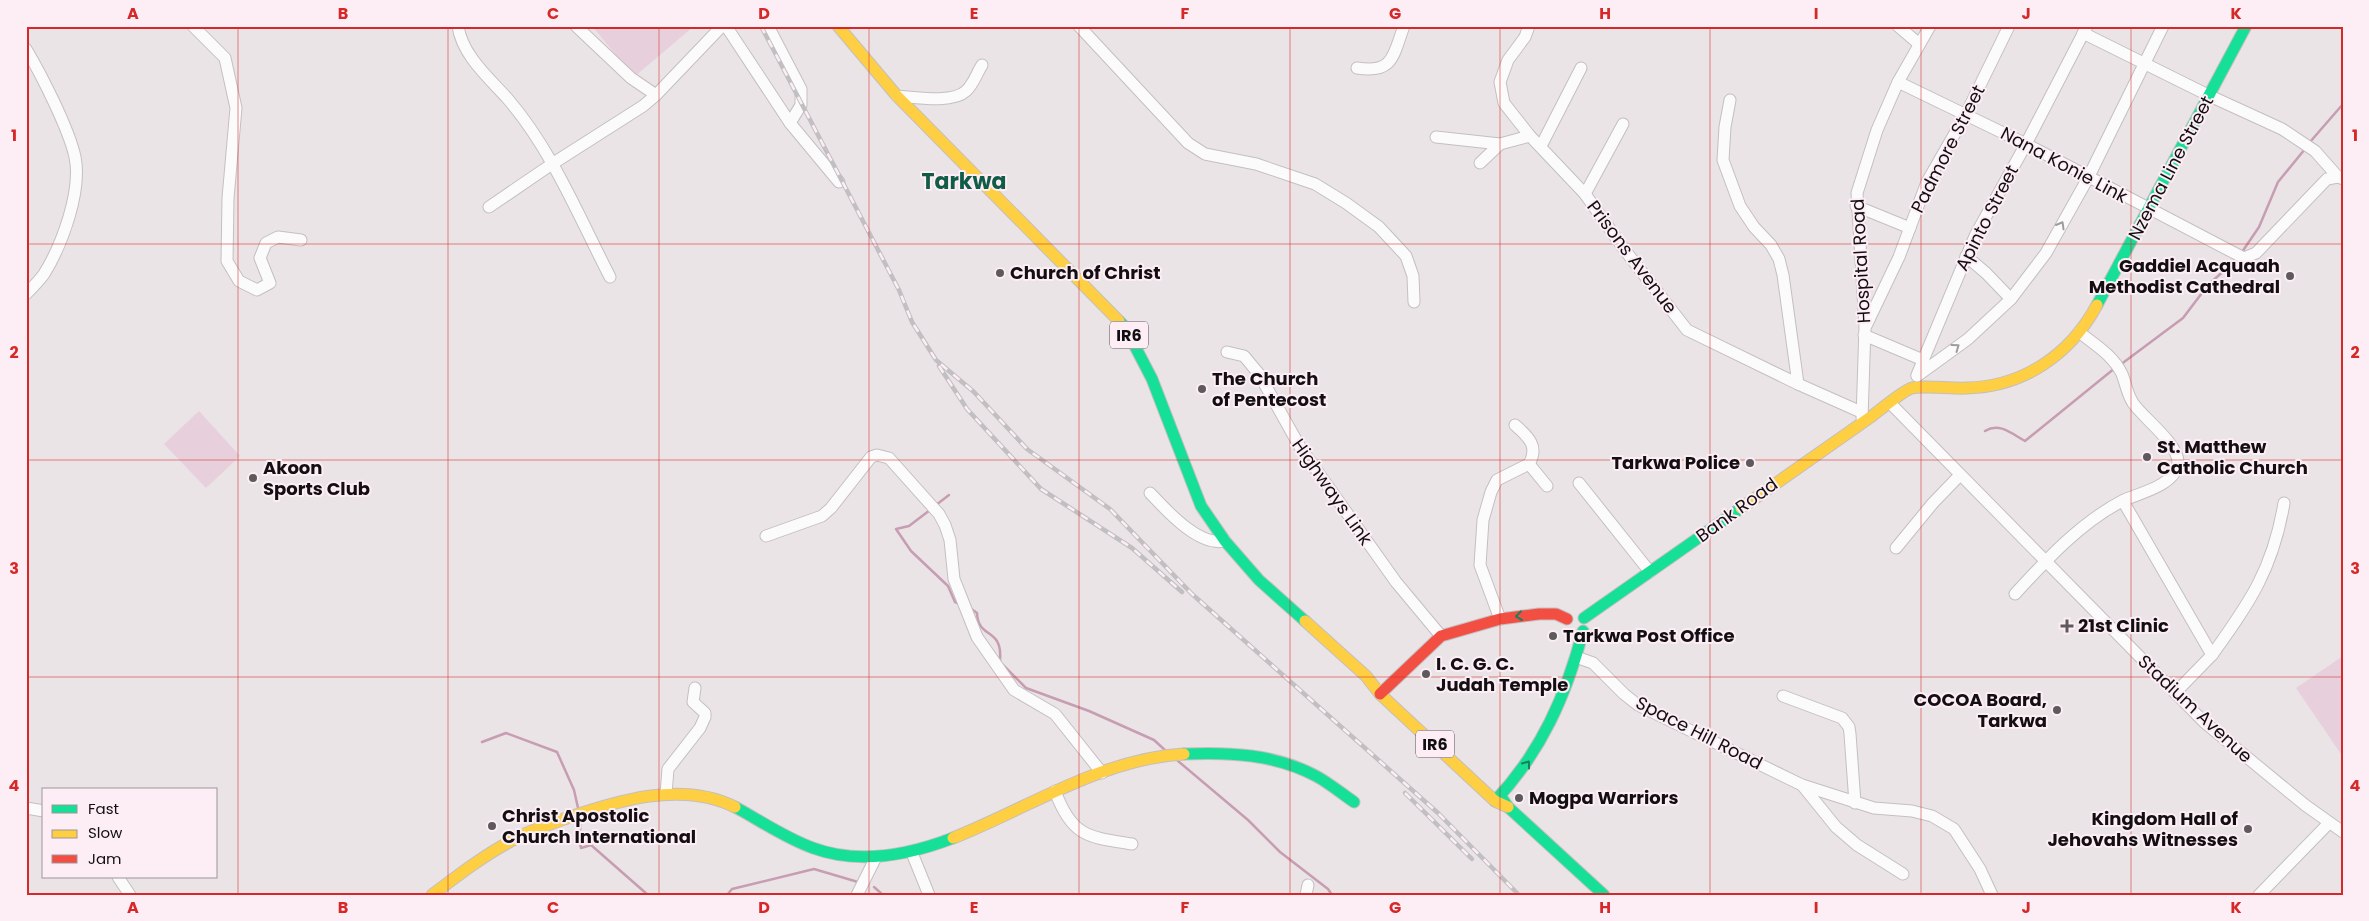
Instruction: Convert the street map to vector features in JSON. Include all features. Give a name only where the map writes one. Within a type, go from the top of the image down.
[{"type":"street","points":[[193,26],[225,58],[236,108],[228,198],[227,261],[239,282],[257,290],[270,284],[260,258],[266,243],[278,238],[301,240]]},
{"type":"street","points":[[458,26],[470,55],[530,125],[610,277]]},
{"type":"street","points":[[576,26],[631,78],[656,95]]},
{"type":"street","points":[[489,207],[656,95],[722,26]]},
{"type":"street","points":[[726,26],[790,123],[839,182]]},
{"type":"street","points":[[768,26],[801,89],[801,105],[790,123]]},
{"type":"street","name":"IR6","points":[[838,26],[897,96],[1125,327],[1152,380],[1201,506],[1226,541],[1259,580],[1604,895]]},
{"type":"street","points":[[1078,26],[1188,143],[1205,154],[1256,164],[1315,184],[1346,203],[1379,227],[1406,256],[1414,276],[1414,302]]},
{"type":"street","points":[[1357,68],[1372,70],[1382,68],[1390,63],[1404,26]]},
{"type":"street","name":"Prisons Avenue","points":[[1529,26],[1525,37],[1508,60],[1500,82],[1504,103],[1530,136],[1585,194],[1624,249],[1687,330],[1862,417]]},
{"type":"street","points":[[1898,26],[1919,44]]},
{"type":"street","name":"Hospital Road","points":[[1862,417],[1865,331],[1856,206],[1859,180],[1877,130],[1898,82],[1930,26]]},
{"type":"street","name":"Padmore Street","points":[[1865,331],[1899,257],[1927,182],[1966,114],[2009,26]]},
{"type":"street","points":[[1917,376],[1968,339],[2011,300],[2046,253],[2088,178],[2163,26]]},
{"type":"street","name":"Nzema Line Street","points":[[1912,388],[1966,390],[2009,384],[2032,374],[2046,365],[2079,332],[2112,279],[2246,26]]},
{"type":"street","points":[[2085,30],[2145,63],[2297,138],[2315,151],[2340,178]]},
{"type":"street","name":"Apinto Street","points":[[1912,388],[1966,256],[2085,30]]},
{"type":"street","points":[[26,49],[65,129],[75,158],[75,183],[71,208],[60,242],[44,275],[26,294]]},
{"type":"street","points":[[897,96],[940,98],[959,96],[967,90],[982,65]]},
{"type":"street","points":[[1541,146],[1582,68]]},
{"type":"street","name":"Nana Konie Link","points":[[1898,82],[2026,144],[2239,256],[2250,257],[2303,205],[2318,186],[2327,179],[2340,178]]},
{"type":"street","points":[[1730,100],[1725,127],[1723,160],[1740,206],[1779,258],[1798,384]]},
{"type":"street","points":[[1585,194],[1623,124]]},
{"type":"street","points":[[1436,136],[1500,144],[1530,136]]},
{"type":"street","points":[[1480,163],[1500,144]]},
{"type":"street","points":[[1856,206],[1910,228]]},
{"type":"street","points":[[1966,256],[1986,273],[2011,300]]},
{"type":"street","points":[[1865,331],[1923,360]]},
{"type":"street","points":[[2015,594],[2088,523],[2123,501],[2166,481],[2175,472],[2177,457],[2166,440],[2133,403],[2116,364],[2079,332]]},
{"type":"street","name":"Highways Link","points":[[1226,352],[1244,356],[1259,374],[1305,456],[1396,582],[1441,636]]},
{"type":"street","points":[[1890,403],[1912,388]]},
{"type":"street","name":"Bank Road","points":[[1584,618],[1862,417],[1890,403]]},
{"type":"street","name":"Stadium Avenue","points":[[1890,403],[2223,740],[2343,832]]},
{"type":"street","points":[[1500,619],[1480,565],[1483,520],[1491,492],[1497,480],[1529,464],[1534,451],[1532,442],[1515,425]]},
{"type":"street","points":[[766,536],[822,516],[831,508],[872,457],[878,455],[889,458],[939,514],[945,525],[950,540],[954,579],[976,637],[1014,690],[1055,714],[1102,773]]},
{"type":"street","points":[[1529,464],[1548,486]]},
{"type":"street","points":[[1896,548],[1933,503],[1960,475]]},
{"type":"street","points":[[1579,484],[1650,572]]},
{"type":"street","points":[[1150,493],[1191,530],[1216,543],[1226,541]]},
{"type":"street","points":[[2123,501],[2212,654]]},
{"type":"street","points":[[2175,693],[2212,654],[2255,594],[2270,561],[2284,503]]},
{"type":"street","points":[[1382,691],[1441,636],[1500,619],[1539,614],[1556,614],[1567,619]]},
{"type":"street","points":[[1498,798],[1527,765],[1562,703],[1585,627],[1584,618],[1577,614],[1567,619]]},
{"type":"street","points":[[1567,619],[1566,626],[1570,632],[1577,634],[1583,631]]},
{"type":"street","name":"Space Hill Road","points":[[1576,657],[1593,663],[1638,705],[1802,785],[1874,808],[1932,816],[1954,829],[1980,869],[1992,895]]},
{"type":"street","points":[[666,794],[668,769],[700,728],[706,717],[705,713],[693,702],[695,688]]},
{"type":"street","points":[[1783,696],[1838,716],[1846,723],[1850,734],[1855,803]]},
{"type":"street","points":[[432,895],[508,842],[616,801],[666,794],[682,794],[722,800],[818,852],[849,857],[876,857],[912,852],[964,835],[1001,819],[1055,791],[1102,773],[1160,756],[1238,753],[1265,758],[1314,775],[1354,802]]},
{"type":"street","points":[[1802,785],[1836,827],[1857,845],[1903,874]]},
{"type":"street","points":[[1055,791],[1062,811],[1068,820],[1085,834],[1093,838],[1132,844]]},
{"type":"street","points":[[26,808],[42,811]]},
{"type":"street","points":[[2259,895],[2329,823]]},
{"type":"street","points":[[912,852],[929,895]]},
{"type":"street","points":[[857,895],[876,857]]},
{"type":"street","points":[[119,878],[130,895]]},
{"type":"shaded area","points":[[592,26],[694,26],[634,77]]},
{"type":"shaded area","points":[[199,411],[240,456],[206,488],[164,444]]},
{"type":"shaded area","points":[[2343,656],[2343,757],[2296,688]]},
{"type":"waterway","points":[[2310,142],[2343,104]]},
{"type":"waterway","points":[[2242,252],[2259,227],[2278,182],[2305,149]]},
{"type":"waterway","points":[[2120,365],[2183,318],[2208,285],[2237,259]]},
{"type":"waterway","points":[[1985,431],[2001,428],[2025,441],[2115,368]]},
{"type":"waterway","points":[[936,505],[949,495]]},
{"type":"waterway","points":[[930,510],[909,526],[896,529],[911,551],[948,586],[955,602],[960,604]]},
{"type":"waterway","points":[[970,608],[977,613],[981,627],[998,643],[1000,661]]},
{"type":"waterway","points":[[1003,665],[1026,688],[1089,711],[1154,740],[1166,751]]},
{"type":"waterway","points":[[482,742],[506,733],[557,752],[574,790],[578,808]]},
{"type":"waterway","points":[[1178,761],[1248,820],[1280,852],[1328,889],[1332,895]]},
{"type":"waterway","points":[[581,821],[579,839],[581,848],[591,845],[648,895]]},
{"type":"waterway","points":[[727,895],[732,889],[814,869],[858,882]]},
{"type":"waterway","points":[[874,887],[883,895]]},
{"type":"railway","points":[[761,26],[899,290],[912,322],[936,360],[974,392],[1027,449],[1110,509],[1192,594],[1438,813],[1519,895]]},
{"type":"railway","points":[[939,366],[967,409],[1041,489],[1132,548],[1182,592]]},
{"type":"railway","points":[[1405,793],[1472,859]]},
{"type":"traffic: fast","points":[[2097,305],[2246,26]]},
{"type":"traffic: fast","points":[[1119,321],[1125,327],[1152,379],[1201,506],[1225,541],[1259,580],[1305,621]]},
{"type":"traffic: fast","points":[[1584,618],[1741,508]]},
{"type":"traffic: fast","points":[[1495,801],[1526,763],[1550,722],[1569,678],[1583,631]]},
{"type":"traffic: fast","points":[[1184,754],[1235,754],[1284,763],[1316,776],[1354,802]]},
{"type":"traffic: fast","points":[[1502,798],[1508,807],[1604,895]]},
{"type":"traffic: fast","points":[[735,807],[803,844],[830,853],[848,856],[884,856],[919,849],[953,838]]},
{"type":"traffic: slow","points":[[838,26],[897,96],[1119,321]]},
{"type":"traffic: slow","points":[[1741,508],[1912,388],[1987,386],[2007,382],[2043,365],[2073,339],[2097,305]]},
{"type":"traffic: slow","points":[[1305,621],[1366,676],[1380,694],[1495,801],[1508,807]]},
{"type":"traffic: slow","points":[[953,838],[1094,775],[1123,765],[1153,758],[1184,754]]},
{"type":"traffic: slow","points":[[432,895],[480,860],[517,837],[605,806],[627,800],[671,794],[715,799],[735,807]]},
{"type":"traffic: jam","points":[[1380,694],[1441,636],[1500,619],[1539,614],[1556,614],[1567,619]]},
{"type":"place","name":"Church of Christ","points":[[1000,273]]},
{"type":"place","name":"Gaddiel Acquaah Methodist Cathedral","points":[[2290,276]]},
{"type":"place","name":"The Church of Pentecost","points":[[1202,389]]},
{"type":"place","name":"St. Matthew Catholic Church","points":[[2147,457]]},
{"type":"place","name":"Tarkwa Police","points":[[1750,463]]},
{"type":"place","name":"Akoon Sports Club","points":[[253,478]]},
{"type":"place","name":"21st Clinic","points":[[2067,626]]},
{"type":"place","name":"Tarkwa Post Office","points":[[1553,636]]},
{"type":"place","name":"I. C. G. C. Judah Temple","points":[[1426,674]]},
{"type":"place","name":"COCOA Board, Tarkwa","points":[[2057,710]]},
{"type":"place","name":"Mogpa Warriors","points":[[1519,798]]},
{"type":"place","name":"Christ Apostolic Church International","points":[[492,826]]},
{"type":"place","name":"Kingdom Hall of Jehovahs Witnesses","points":[[2248,829]]},
{"type":"district","name":"Tarkwa","points":[[964,181]]}]
